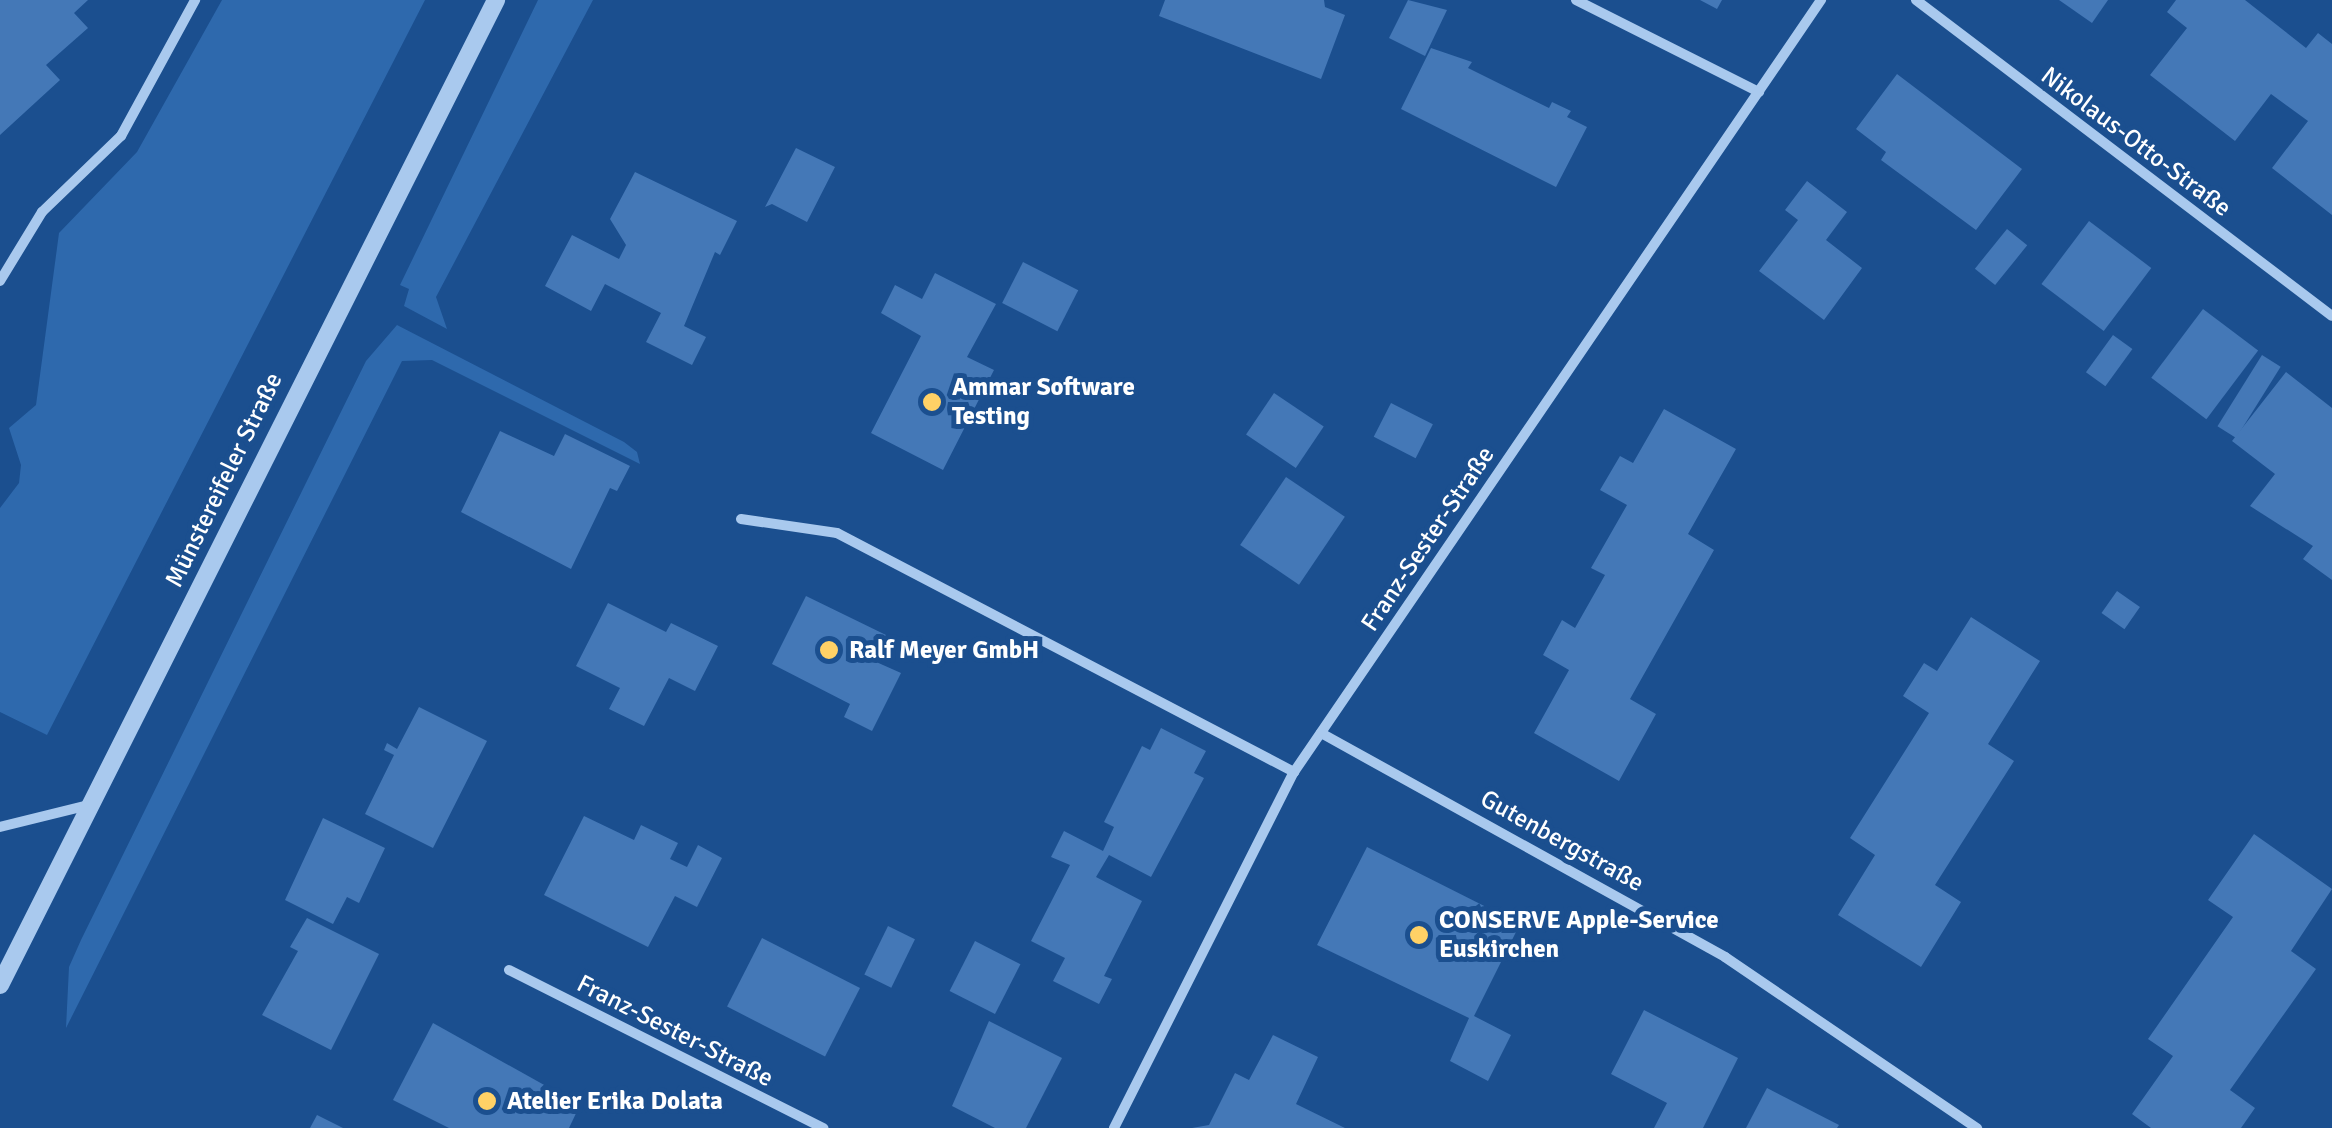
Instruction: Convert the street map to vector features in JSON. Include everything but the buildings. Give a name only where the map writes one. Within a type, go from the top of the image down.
[{"type":"street","points":[[0,281],[42,212],[120,136],[195,0]]},
{"type":"street","name":"Münstereifeler Straße","points":[[1,978],[496,0]]},
{"type":"street","points":[[1576,0],[1759,92]]},
{"type":"street","name":"Franz-Sester-Straße","points":[[1114,1128],[1294,772],[1821,0]]},
{"type":"street","name":"Nikolaus-Otto-Straße","points":[[1916,0],[2332,316]]},
{"type":"street","points":[[741,519],[837,532],[1294,772]]},
{"type":"street","name":"Gutenbergstraße","points":[[1321,733],[1725,956],[1977,1128]]},
{"type":"street","points":[[0,828],[89,805]]},
{"type":"street","name":"Franz-Sester-Straße","points":[[509,970],[823,1128]]},
{"type":"shaded area","points":[[222,0],[425,0],[47,735],[0,712],[0,508],[19,483],[21,465],[9,428],[36,405],[59,233],[137,152]]},
{"type":"shaded area","points":[[538,0],[593,0],[436,297],[447,329],[404,306],[409,289],[400,285]]},
{"type":"shaded area","points":[[397,325],[624,442],[637,452],[640,464],[432,360],[402,361],[66,1028],[69,967],[81,940],[366,361]]},
{"type":"place","name":"Ammar Software Testing","points":[[932,402]]},
{"type":"place","name":"Ralf Meyer GmbH","points":[[829,650]]},
{"type":"place","name":"CONSERVE Apple-Service Euskirchen","points":[[1419,935]]},
{"type":"place","name":"Atelier Erika Dolata","points":[[487,1101]]}]
